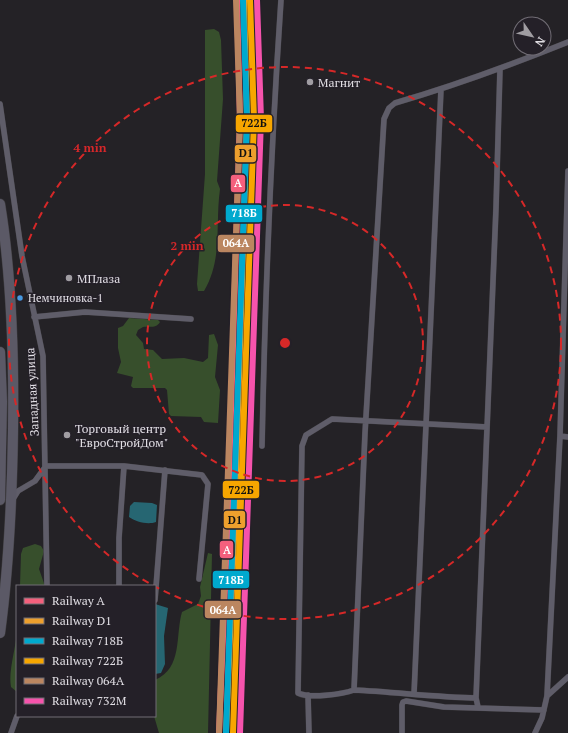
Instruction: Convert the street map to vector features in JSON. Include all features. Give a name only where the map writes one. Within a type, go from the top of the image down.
[{"type":"highway","points":[[0,204],[6,258],[13,353],[12,501],[8,559],[0,633]]},
{"type":"highway","points":[[0,352],[2,402],[0,500]]},
{"type":"street","points":[[262,446],[266,282],[272,141],[281,0]]},
{"type":"street","points":[[354,690],[384,119],[389,108],[395,103],[500,69],[568,42]]},
{"type":"street","points":[[478,707],[476,698],[496,208],[500,69]]},
{"type":"street","points":[[414,694],[441,89]]},
{"type":"street","name":"Западная улица","points":[[0,104],[22,256],[43,356],[48,585]]},
{"type":"street","points":[[536,733],[547,696],[560,436],[568,171]]},
{"type":"street","points":[[34,317],[85,312],[191,320]]},
{"type":"street","points":[[476,698],[422,696],[414,694],[354,690],[346,693],[302,695],[297,690],[302,446],[306,435],[332,419],[487,427]]},
{"type":"street","points":[[560,436],[568,437]]},
{"type":"street","points":[[12,501],[18,491],[30,485],[46,466],[124,466],[198,473],[205,477],[208,484],[199,579]]},
{"type":"street","points":[[119,585],[119,538],[124,466]]},
{"type":"street","points":[[156,587],[165,470]]},
{"type":"street","points":[[547,696],[568,677]]},
{"type":"street","points":[[308,695],[309,733]]},
{"type":"street","points":[[402,733],[403,702],[444,707],[544,710]]},
{"type":"street","points":[[11,733],[17,717]]},
{"type":"green space","points":[[214,29],[219,32],[221,40],[223,99],[217,181],[220,189],[217,242],[214,267],[210,279],[204,291],[198,291],[197,284],[205,174],[205,30]]},
{"type":"green space","points":[[129,318],[158,320],[160,322],[156,326],[143,327],[138,330],[136,335],[143,343],[144,349],[153,350],[162,359],[184,358],[203,362],[208,358],[209,335],[214,334],[218,345],[215,377],[220,390],[218,423],[204,422],[201,417],[171,416],[169,414],[167,390],[165,388],[133,388],[131,386],[133,377],[117,373],[121,362],[118,348],[118,328],[123,326]]},
{"type":"green space","points":[[35,544],[41,546],[44,551],[39,569],[45,585],[20,585],[21,554],[23,548]]},
{"type":"green space","points":[[208,553],[212,554],[208,733],[159,733],[154,717],[156,717],[156,679],[164,675],[174,660],[182,612],[198,604],[201,596],[200,587]]},
{"type":"green space","points":[[16,638],[16,691],[11,687],[10,681]]},
{"type":"water","points":[[134,502],[152,503],[157,505],[156,522],[142,522],[129,517],[130,506]]},
{"type":"water","points":[[156,604],[168,608],[164,636],[165,664],[161,673],[156,674]]},
{"type":"rail line","name":"064А","points":[[219,733],[240,119],[236,0]]},
{"type":"rail line","name":"A","points":[[219,733],[227,540],[240,118],[237,0]]},
{"type":"rail line","name":"718Б","points":[[226,733],[247,119],[243,0]]},
{"type":"rail line","name":"D1","points":[[226,733],[234,540],[247,118],[244,0]]},
{"type":"rail line","name":"722Б","points":[[233,733],[254,119],[250,0]]},
{"type":"rail line","name":"732М","points":[[240,733],[261,119],[257,0]]},
{"type":"place","name":"Магнит","points":[[310,82]]},
{"type":"place","name":"МПлаза","points":[[69,278]]},
{"type":"place","name":"Немчиновка-1","points":[[20,298]]},
{"type":"place","name":"Торговый центр \"ЕвроСтройДом\"","points":[[67,435]]}]
